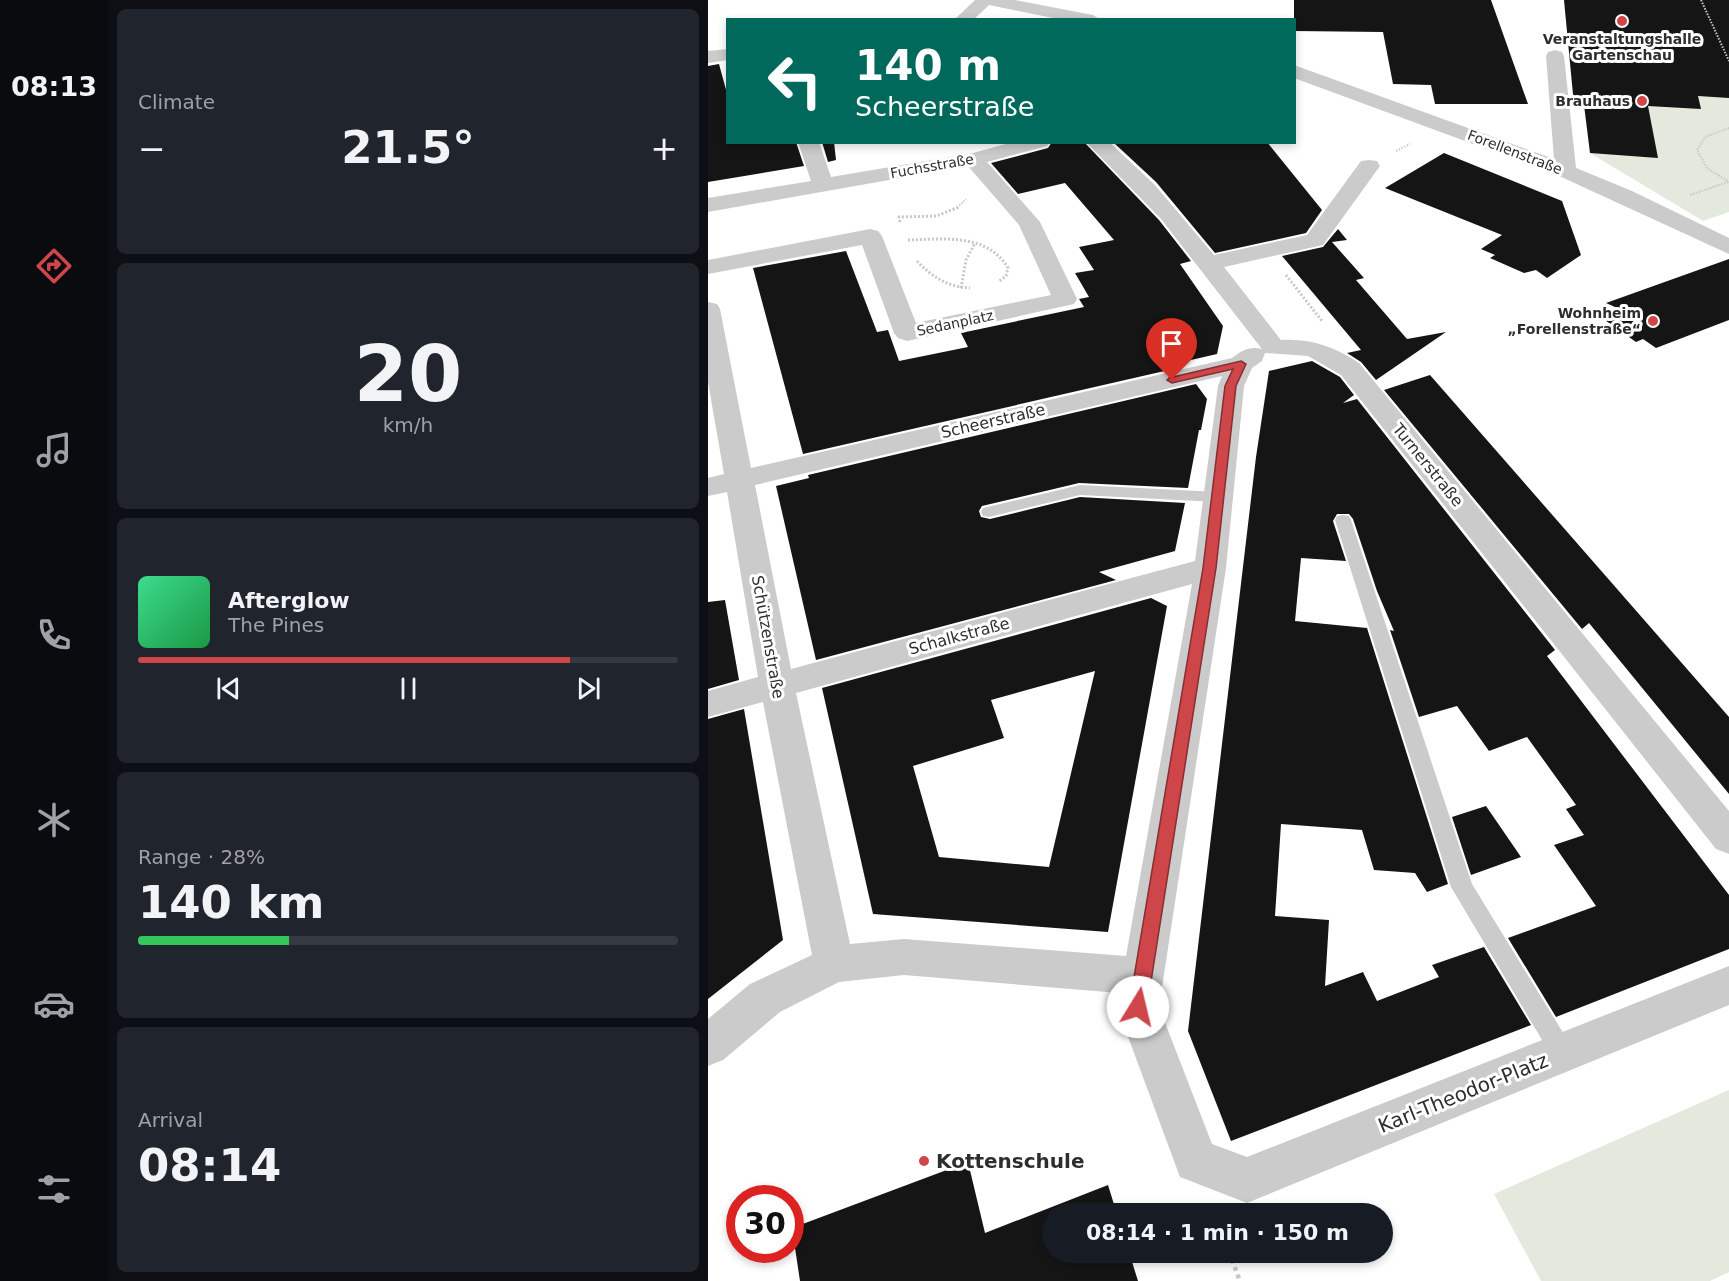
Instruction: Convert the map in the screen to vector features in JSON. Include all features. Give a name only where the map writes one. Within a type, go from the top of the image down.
[{"type":"street","points":[[964,18],[986,0],[1082,18]]},
{"type":"street","points":[[708,57],[726,54]]},
{"type":"street","points":[[1555,56],[1566,173]]},
{"type":"street","name":"Forellenstraße","points":[[1296,72],[1444,125],[1566,173],[1661,213],[1729,248]]},
{"type":"street","points":[[708,205],[823,185],[809,144]]},
{"type":"street","name":"Fuchsstraße","points":[[823,185],[979,164],[1034,144]]},
{"type":"street","points":[[1098,144],[1142,182],[1178,222],[1275,348]]},
{"type":"street","name":"Sedanplatz","points":[[708,267],[870,236],[907,333],[1065,299],[1029,222],[979,164]]},
{"type":"street","points":[[1208,263],[1315,240],[1369,166]]},
{"type":"street","name":"Schützenstraße","points":[[708,309],[777,686],[834,964]]},
{"type":"street","name":"Turnerstraße","points":[[1275,348],[1300,346],[1329,353],[1350,369],[1729,838]]},
{"type":"street","name":"Scheerstraße","points":[[708,487],[1241,364],[1254,354],[1275,348]]},
{"type":"street","points":[[708,1046],[765,998],[834,964],[904,957],[1143,976],[1210,568],[1231,386],[1241,364]]},
{"type":"street","name":"Schalkstraße","points":[[708,704],[1210,568]]},
{"type":"street","name":"Karl-Theodor-Platz","points":[[1143,976],[1138,1007],[1196,1161],[1247,1180],[1729,985]]},
{"type":"lane","points":[[989,512],[1080,490],[1218,497]]},
{"type":"lane","points":[[1342,520],[1462,887],[1562,1052]]},
{"type":"path","points":[[1701,0],[1729,61]]},
{"type":"path","points":[[1729,128],[1705,137],[1697,150],[1707,168],[1729,182]]},
{"type":"path","points":[[901,230],[899,217],[936,216],[957,209],[966,201],[967,192],[960,186],[979,164]]},
{"type":"path","points":[[908,248],[904,240],[975,243],[987,246],[1005,260],[1008,268],[1006,276],[992,284]]},
{"type":"path","points":[[961,288],[964,281],[964,258],[975,243]]},
{"type":"path","points":[[1268,250],[1333,336],[1329,353]]},
{"type":"path","points":[[912,256],[927,272],[948,285],[961,288],[977,287]]},
{"type":"path","points":[[1233,1263],[1240,1281]]},
{"type":"shaded area","points":[[1564,0],[1729,0],[1729,212],[1703,221],[1590,153],[1578,47],[1582,42],[1568,41]]},
{"type":"shaded area","points":[[1729,1090],[1729,1272],[1710,1281],[1541,1281],[1494,1194]]},
{"type":"building","points":[[1294,0],[1491,0],[1528,104],[1435,104],[1431,85],[1393,84],[1383,32],[1296,31],[1296,18],[1294,18]]},
{"type":"building","points":[[1564,0],[1729,0],[1729,98],[1698,96],[1701,109],[1648,106],[1658,158],[1590,153],[1584,105],[1574,105]]},
{"type":"building","points":[[719,64],[726,90],[726,144],[797,144],[804,166],[708,182],[708,66]]},
{"type":"building","points":[[823,144],[834,144],[836,160],[828,162]]},
{"type":"building","points":[[1051,144],[1086,144],[1159,220],[1191,261],[1180,264],[1223,326],[1217,354],[1178,363],[1182,367],[803,454],[753,268],[846,251],[877,332],[888,330],[899,361],[968,347],[961,333],[1084,307],[1079,299],[1089,297],[1075,273],[1094,270],[1079,247],[1114,240],[1065,183],[1018,194],[991,163],[1048,148]]},
{"type":"building","points":[[1115,144],[1269,144],[1322,210],[1306,233],[1215,253],[1156,182]]},
{"type":"building","points":[[1444,153],[1562,201],[1581,255],[1547,278],[1536,270],[1524,273],[1490,258],[1495,255],[1481,249],[1502,235],[1385,188]]},
{"type":"building","points":[[1338,229],[1347,240],[1332,242],[1364,278],[1356,280],[1407,339],[1446,332],[1376,380],[1361,362],[1347,353],[1361,350],[1282,256],[1323,247]]},
{"type":"building","points":[[1729,259],[1729,320],[1656,348],[1643,339],[1636,342],[1602,318],[1624,311],[1606,303]]},
{"type":"building","points":[[1312,361],[1340,377],[1354,395],[1343,403],[1357,399],[1555,650],[1547,656],[1729,895],[1729,949],[1556,1017],[1508,938],[1596,906],[1554,845],[1584,835],[1566,809],[1576,805],[1527,737],[1489,751],[1457,706],[1419,717],[1390,630],[1394,631],[1377,591],[1353,519],[1349,514],[1337,514],[1333,521],[1346,561],[1301,558],[1295,621],[1367,628],[1448,884],[1427,892],[1415,873],[1374,870],[1362,830],[1281,824],[1275,916],[1329,920],[1325,986],[1363,972],[1377,1001],[1439,977],[1432,965],[1484,947],[1531,1025],[1231,1141],[1188,1031],[1256,457],[1269,371]]},
{"type":"building","points":[[1430,375],[1729,717],[1729,794],[1589,623],[1582,629],[1384,390]]},
{"type":"building","points":[[1196,384],[1207,399],[1188,488],[1079,483],[982,506],[979,511],[981,517],[990,519],[1080,497],[1185,503],[1175,551],[1099,572],[1116,580],[816,660],[776,486],[809,478],[808,475]]},
{"type":"building","points":[[1151,598],[1167,606],[1108,932],[873,914],[822,688]],"holes":[[[1095,671],[1049,867],[939,857],[913,766],[1004,738],[991,700]]]},
{"type":"building","points":[[725,600],[739,680],[708,689],[708,602]]},
{"type":"building","points":[[744,709],[783,940],[708,999],[708,719]]},
{"type":"building","points":[[1486,806],[1521,857],[1471,875],[1452,817]]},
{"type":"building","points":[[968,1162],[985,1233],[1042,1211],[1042,1263],[1132,1263],[1138,1281],[800,1281],[797,1263],[804,1263],[804,1224]]},
{"type":"building","points":[[1108,1185],[1114,1203],[1062,1203]]},
{"type":"place","name":"Veranstaltungshalle Gartenschau","points":[[1622,21]]},
{"type":"place","name":"Brauhaus","points":[[1642,101]]},
{"type":"place","name":"Wohnheim „Forellenstraße“","points":[[1653,321]]},
{"type":"place","name":"Kottenschule","points":[[924,1161]]},
{"type":"route","points":[[1138,1007],[1210,568],[1231,386],[1241,364],[1172,380]]}]
